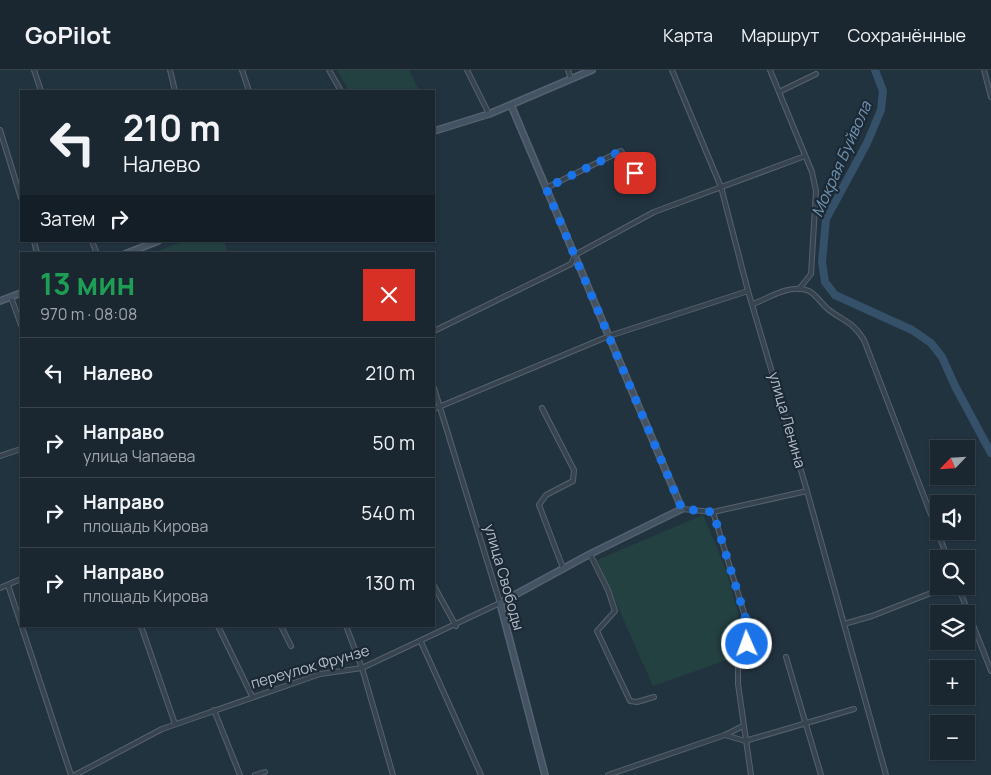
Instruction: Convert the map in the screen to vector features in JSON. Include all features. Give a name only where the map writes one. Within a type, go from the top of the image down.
[{"type":"main road","points":[[435,130],[489,114],[592,70]]},
{"type":"main road","points":[[511,105],[682,509]]},
{"type":"main road","points":[[130,252],[155,242]]},
{"type":"main road","points":[[0,302],[20,293]]},
{"type":"main road","name":"переулок Фрунзе","points":[[500,603],[590,554],[682,509]]},
{"type":"main road","name":"улица Свободы","points":[[500,603],[545,775]]},
{"type":"street","points":[[34,70],[41,90]]},
{"type":"street","points":[[170,70],[175,90]]},
{"type":"street","points":[[242,70],[249,90]]},
{"type":"street","points":[[329,70],[340,90]]},
{"type":"street","points":[[467,70],[489,114]]},
{"type":"street","points":[[568,70],[571,79]]},
{"type":"street","name":"улица Ленина","points":[[672,70],[721,187],[748,291],[807,491],[886,775]]},
{"type":"street","points":[[770,70],[814,177],[816,224],[811,274],[799,289]]},
{"type":"street","points":[[984,70],[991,97]]},
{"type":"street","points":[[779,92],[816,74]]},
{"type":"street","points":[[0,130],[20,195]]},
{"type":"street","points":[[546,188],[621,151],[635,173]]},
{"type":"street","points":[[435,331],[571,264],[575,255],[654,212],[805,156]]},
{"type":"street","points":[[753,304],[789,290],[799,289],[810,292],[828,310],[856,326],[864,340],[945,550]]},
{"type":"street","points":[[435,408],[609,336],[748,291]]},
{"type":"street","points":[[11,297],[20,322]]},
{"type":"street","name":"улица Свободы","points":[[435,391],[500,603]]},
{"type":"street","points":[[542,408],[574,470],[572,481],[546,495],[539,505],[563,568]]},
{"type":"street","points":[[0,456],[20,449]]},
{"type":"street","points":[[682,509],[713,512],[807,491]]},
{"type":"street","points":[[713,512],[748,626],[747,644],[738,664],[743,726],[752,775]]},
{"type":"street","points":[[590,554],[608,590],[615,611],[597,631],[612,666],[630,701],[637,702],[654,697]]},
{"type":"street","points":[[0,588],[20,579]]},
{"type":"street","points":[[8,585],[20,620]]},
{"type":"street","points":[[435,588],[456,626]]},
{"type":"street","points":[[844,624],[872,616],[930,593]]},
{"type":"street","points":[[961,595],[991,671]]},
{"type":"street","name":"переулок Фрунзе","points":[[73,775],[175,724],[320,674],[362,668],[456,626],[500,603]]},
{"type":"street","points":[[22,627],[73,775]]},
{"type":"street","points":[[141,627],[175,724]]},
{"type":"street","points":[[218,627],[252,696]]},
{"type":"street","points":[[282,627],[291,646]]},
{"type":"street","points":[[346,627],[362,668],[393,775]]},
{"type":"street","points":[[421,642],[481,775]]},
{"type":"street","points":[[786,657],[822,775]]},
{"type":"street","points":[[725,735],[745,741],[854,709]]},
{"type":"street","points":[[214,710],[240,775]]},
{"type":"street","points":[[608,775],[725,735],[743,726]]},
{"type":"street","points":[[254,775],[265,772]]},
{"type":"green space","points":[[337,70],[409,70],[419,90],[348,90]]},
{"type":"green space","points":[[181,242],[224,242],[227,252],[156,252]]},
{"type":"green space","points":[[703,515],[725,567],[743,631],[735,657],[653,686],[597,560]]},
{"type":"waterway","name":"Мокрая Буйвола","points":[[875,70],[883,91],[881,110],[867,143],[826,219],[822,262],[825,282],[835,295],[912,330],[931,343],[942,357],[955,386],[991,453]]},
{"type":"route","points":[[635,173],[621,151],[546,188],[682,509],[713,512],[748,626],[747,644]]}]
